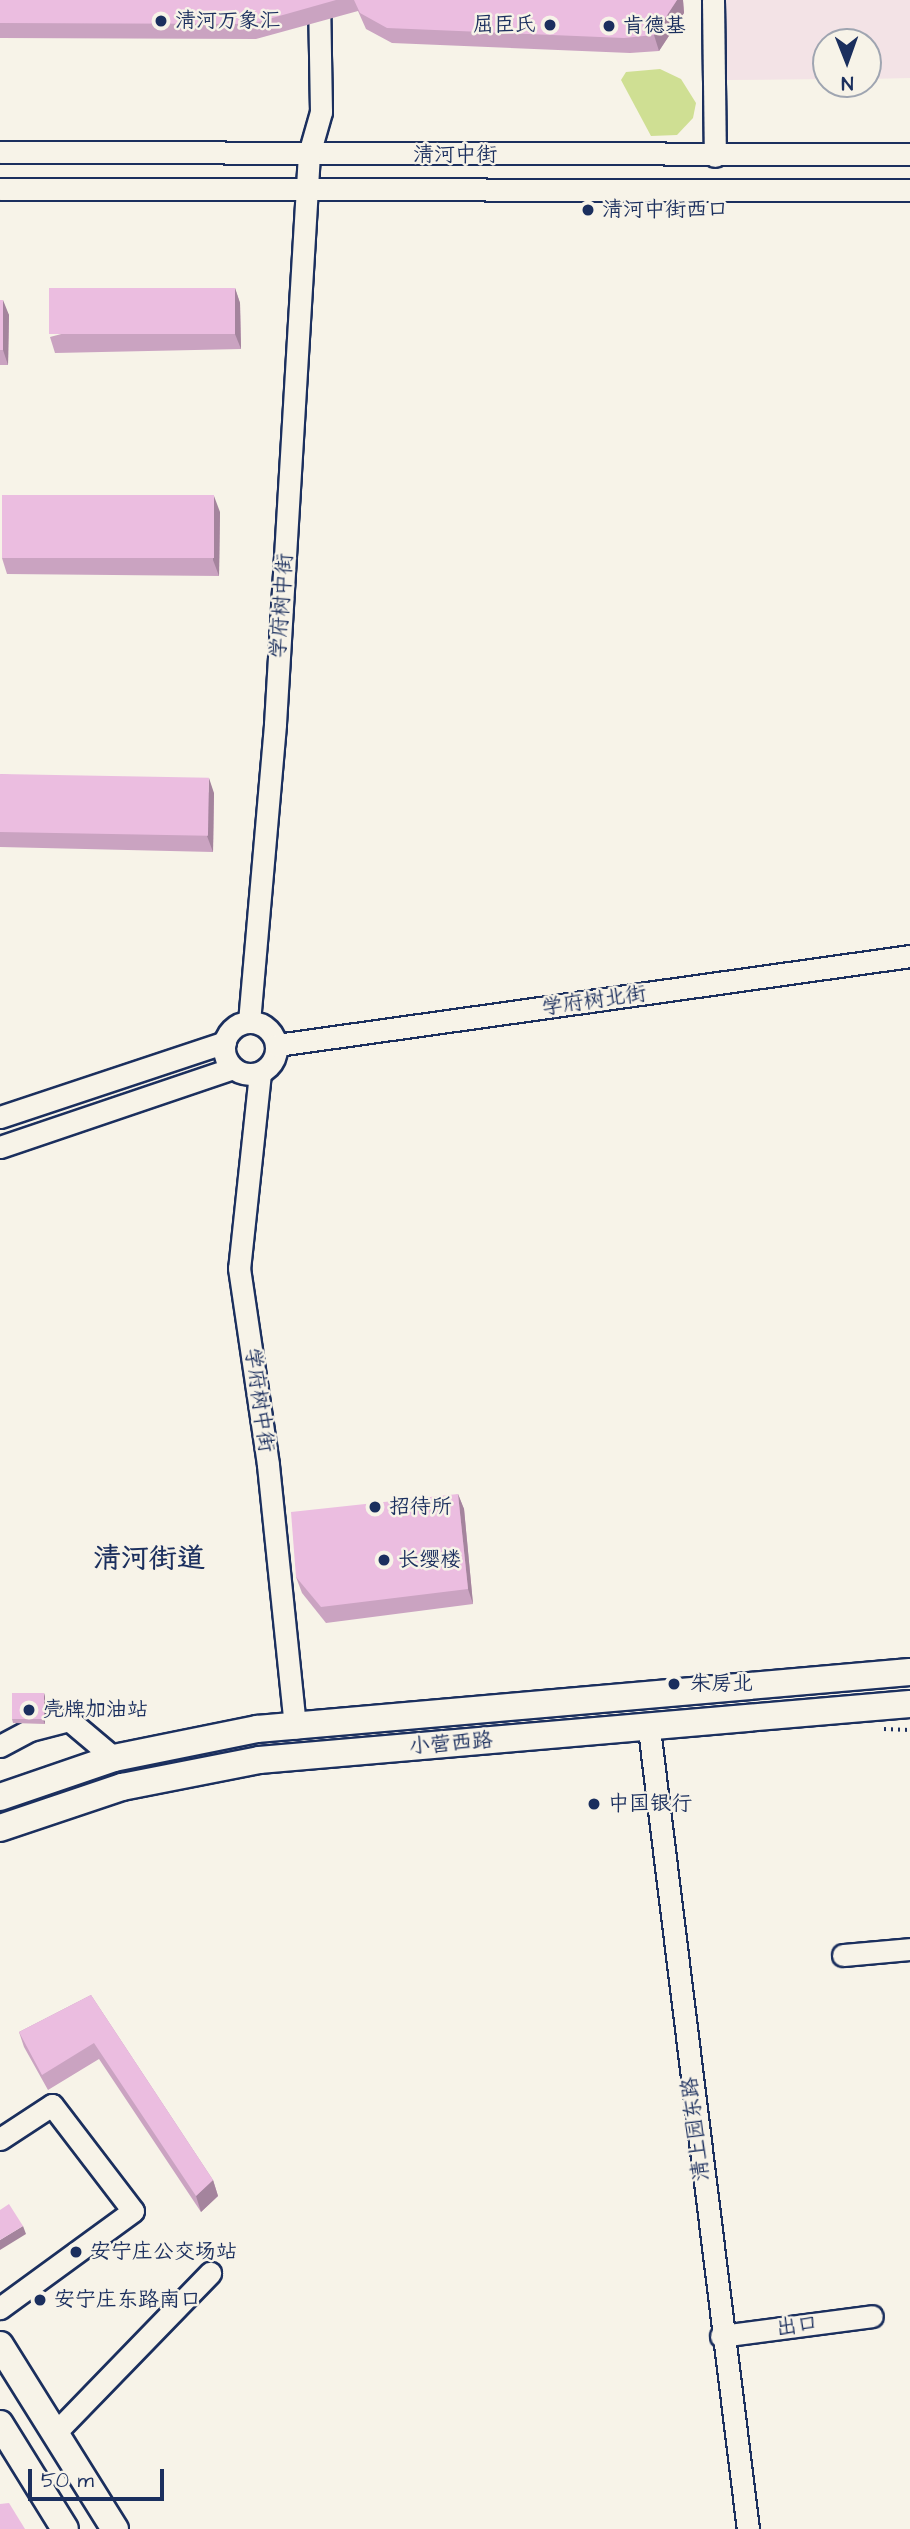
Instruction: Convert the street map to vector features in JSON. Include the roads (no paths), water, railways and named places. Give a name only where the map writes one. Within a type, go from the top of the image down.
[{"type":"main road","name":"小营西路","points":[[0,1797],[114,1758],[257,1729],[295,1728],[910,1672]]},
{"type":"main road","name":"小营西路","points":[[0,1828],[122,1787],[259,1760],[649,1729],[910,1704]]},
{"type":"main road","points":[[0,2345],[115,2529]]},
{"type":"main road","points":[[1,2433],[65,2529]]},
{"type":"street","points":[[713,0],[716,156]]},
{"type":"street","name":"学府树中街","points":[[249,1021],[275,724],[309,190],[309,154],[321,112],[319,4]]},
{"type":"street","name":"清河中街","points":[[0,152],[716,156],[910,154]]},
{"type":"street","name":"清河中街","points":[[0,190],[910,190]]},
{"type":"street","name":"学府树北街","points":[[277,1045],[910,956]]},
{"type":"street","points":[[0,1117],[225,1042],[237,1025],[249,1021],[272,1031],[277,1045],[274,1061],[260,1073],[246,1074],[233,1068],[0,1147]]},
{"type":"street","points":[[225,1042],[233,1068]]},
{"type":"street","name":"学府树中街","points":[[260,1073],[240,1268],[268,1465],[295,1728]]},
{"type":"street","points":[[0,1746],[30,1730],[69,1720],[114,1758]]},
{"type":"street","name":"清上园东路","points":[[649,1729],[721,2336],[748,2529]]},
{"type":"street","points":[[843,1955],[910,1949]]},
{"type":"street","points":[[0,2139],[52,2105],[133,2211],[0,2308]]},
{"type":"street","points":[[55,2433],[211,2273]]},
{"type":"street","name":"出口","points":[[721,2336],[872,2316]]},
{"type":"place","name":"清河万象汇","points":[[161,21]]},
{"type":"place","name":"屈臣氏","points":[[550,25]]},
{"type":"place","name":"肯德基","points":[[609,26]]},
{"type":"place","name":"清河中街西口","points":[[588,210]]},
{"type":"place","name":"招待所","points":[[375,1507]]},
{"type":"place","name":"长缨楼","points":[[384,1560]]},
{"type":"place","name":"朱房北","points":[[674,1684]]},
{"type":"place","name":"壳牌加油站","points":[[29,1710]]},
{"type":"place","name":"中国银行","points":[[594,1804]]},
{"type":"place","name":"安宁庄公交场站","points":[[76,2252]]},
{"type":"place","name":"安宁庄东路南口","points":[[40,2300]]},
{"type":"district","name":"清河街道","points":[[149,1559]]}]
